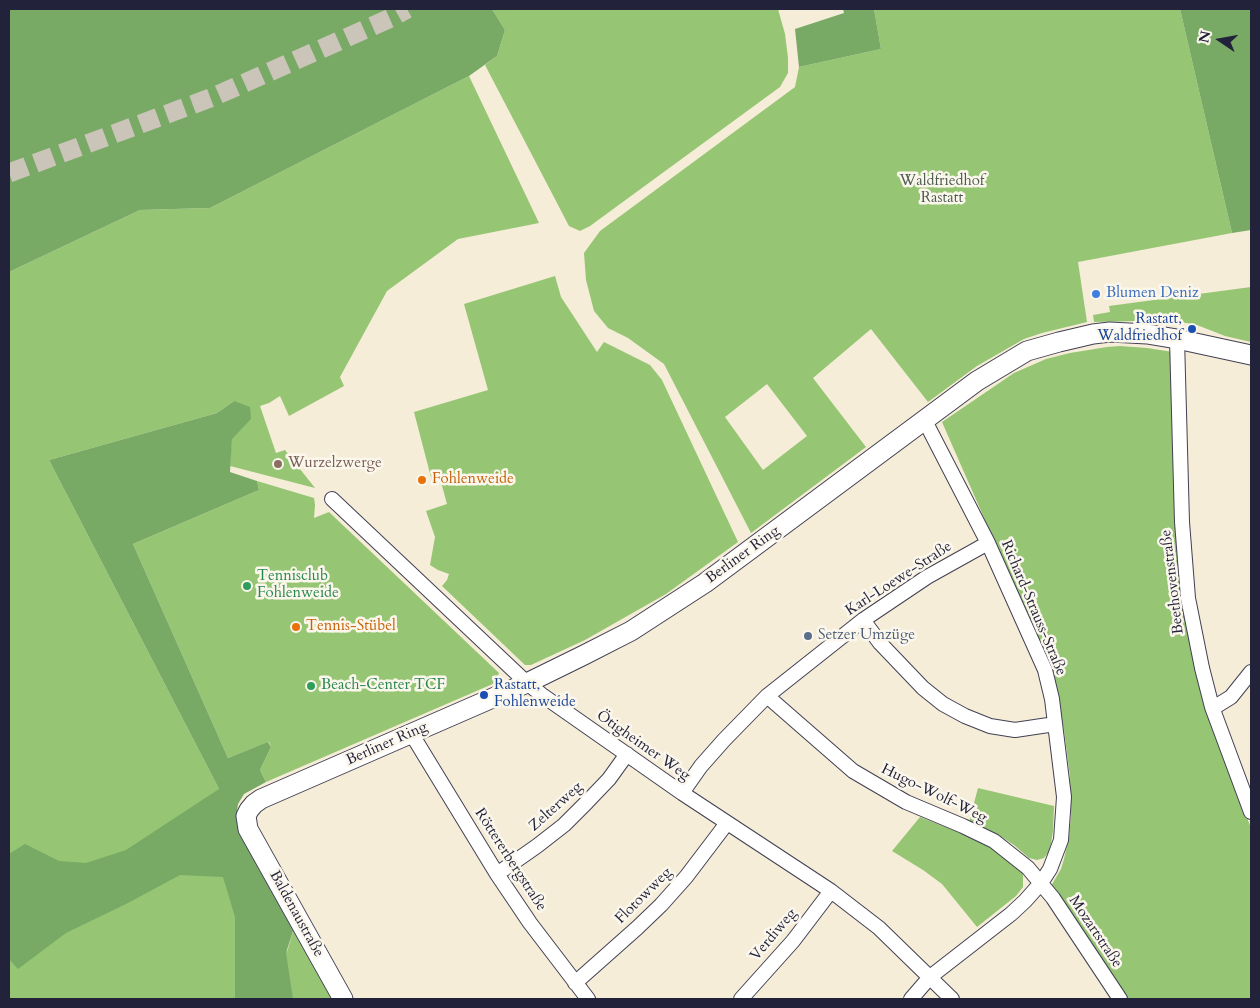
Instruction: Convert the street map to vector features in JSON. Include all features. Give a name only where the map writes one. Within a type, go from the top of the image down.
[{"type":"street","name":"Berliner Ring","points":[[248,829],[246,816],[254,804],[261,799],[527,683],[631,631],[705,583],[977,381],[1026,352],[1058,342],[1110,332],[1146,334],[1177,339],[1251,355]]},
{"type":"street","name":"Beethovenstraße","points":[[1177,339],[1182,522],[1188,598],[1212,707],[1251,812]]},
{"type":"street","name":"Richard-Strauss-Straße","points":[[911,999],[930,977],[1011,914],[1041,883],[1050,869],[1061,840],[1064,797],[1052,699],[1045,670],[988,543],[925,421]]},
{"type":"street","name":"Ötigheimer Weg","points":[[332,499],[527,683],[571,716],[727,823],[831,891],[879,928],[952,999]]},
{"type":"street","name":"Karl-Loewe-Straße","points":[[682,792],[701,766],[724,740],[767,696],[863,620],[927,577],[988,543]]},
{"type":"street","points":[[863,620],[880,643],[923,688],[943,704],[965,716],[990,726],[1015,730],[1055,724]]},
{"type":"street","points":[[1212,707],[1231,697],[1251,672]]},
{"type":"street","name":"Hugo-Wolf-Weg","points":[[767,696],[852,771],[906,802],[994,841],[1028,868],[1041,883]]},
{"type":"street","name":"Röttererbergstraße","points":[[411,733],[530,923],[588,999]]},
{"type":"street","name":"Zelterweg","points":[[498,874],[564,825],[609,779],[627,754]]},
{"type":"street","name":"Flotowweg","points":[[575,983],[661,904],[686,877],[727,823]]},
{"type":"street","name":"Baldenaustraße","points":[[248,829],[343,999]]},
{"type":"street","name":"Mozartstraße","points":[[1041,883],[1120,999]]},
{"type":"street","name":"Verdiweg","points":[[742,999],[793,941],[831,891]]},
{"type":"green space","points":[[9,9],[492,9],[505,30],[497,56],[469,76],[210,208],[140,210],[9,272]]},
{"type":"green space","points":[[492,9],[778,9],[785,34],[788,73],[780,87],[590,226],[580,231],[569,226],[485,65],[497,56],[505,30]]},
{"type":"green space","points":[[843,9],[874,9],[881,49],[799,67],[795,29],[844,13]]},
{"type":"green space","name":"Waldfriedhof Rastatt","points":[[874,9],[1180,9],[1232,233],[1078,262],[1087,322],[1024,339],[977,366],[928,402],[871,329],[813,378],[866,447],[751,533],[664,364],[628,338],[608,328],[594,311],[586,280],[584,253],[600,231],[795,87],[799,67],[881,49]],"holes":[[[767,384],[807,436],[763,470],[725,417]]]},
{"type":"green space","points":[[1180,9],[1251,9],[1251,230],[1232,233]]},
{"type":"green space","points":[[469,76],[539,223],[458,239],[387,291],[340,377],[344,386],[289,416],[280,396],[260,406],[276,453],[285,450],[315,488],[230,466],[234,401],[217,413],[49,460],[219,789],[287,952],[295,925],[335,999],[9,999],[9,272],[140,210],[210,208]]},
{"type":"green space","points":[[555,276],[561,297],[597,352],[604,342],[650,365],[662,380],[738,542],[666,594],[585,640],[531,665],[525,665],[442,586],[449,574],[430,565],[435,537],[426,511],[447,504],[441,482],[433,485],[414,412],[488,390],[464,304]]},
{"type":"green space","points":[[1251,287],[1251,342],[1225,336],[1197,325],[1181,322],[1166,324],[1139,321],[1094,322],[1093,315],[1110,312],[1109,306]]},
{"type":"green space","points":[[1120,346],[1173,352],[1179,564],[1209,719],[1251,828],[1251,999],[1126,999],[1051,886],[1061,869],[1064,859],[1071,816],[1070,776],[1064,730],[1056,691],[1035,629],[942,422],[1014,373],[1046,359],[1070,353]]},
{"type":"green space","points":[[234,401],[250,407],[251,419],[232,439],[230,472],[257,481],[259,490],[133,544],[228,758],[268,742],[271,747],[260,770],[266,782],[244,794],[238,804],[236,820],[295,925],[286,953],[293,999],[235,999],[235,917],[223,877],[180,875],[66,933],[18,969],[9,959],[9,854],[25,844],[59,861],[86,863],[126,850],[219,789],[49,460],[217,413]]},
{"type":"green space","name":"Tennisclub Fohlenweide","points":[[257,481],[314,498],[314,518],[329,512],[499,673],[495,683],[266,782],[260,770],[271,747],[269,742],[228,758],[133,544],[259,490]]},
{"type":"green space","points":[[978,788],[1054,806],[1050,850],[1044,858],[1037,860],[1029,858],[997,834],[969,822]]},
{"type":"green space","points":[[920,817],[973,838],[991,848],[1023,873],[1023,887],[1016,896],[977,927],[942,884],[892,851]]},
{"type":"tunnel","points":[[9,173],[213,97],[393,17],[407,9]]},
{"type":"place","name":"Blumen Deniz","points":[[1096,294]]},
{"type":"place","name":"Rastatt, Waldfriedhof","points":[[1192,329]]},
{"type":"place","name":"Wurzelzwerge","points":[[278,464]]},
{"type":"place","name":"Fohlenweide","points":[[422,480]]},
{"type":"place","name":"Tennisclub Fohlenweide","points":[[247,586]]},
{"type":"place","name":"Tennis-Stübel","points":[[296,627]]},
{"type":"place","name":"Setzer Umzüge","points":[[808,636]]},
{"type":"place","name":"Beach-Center TCF","points":[[311,686]]},
{"type":"place","name":"Rastatt, Fohlenweide","points":[[484,695]]}]
